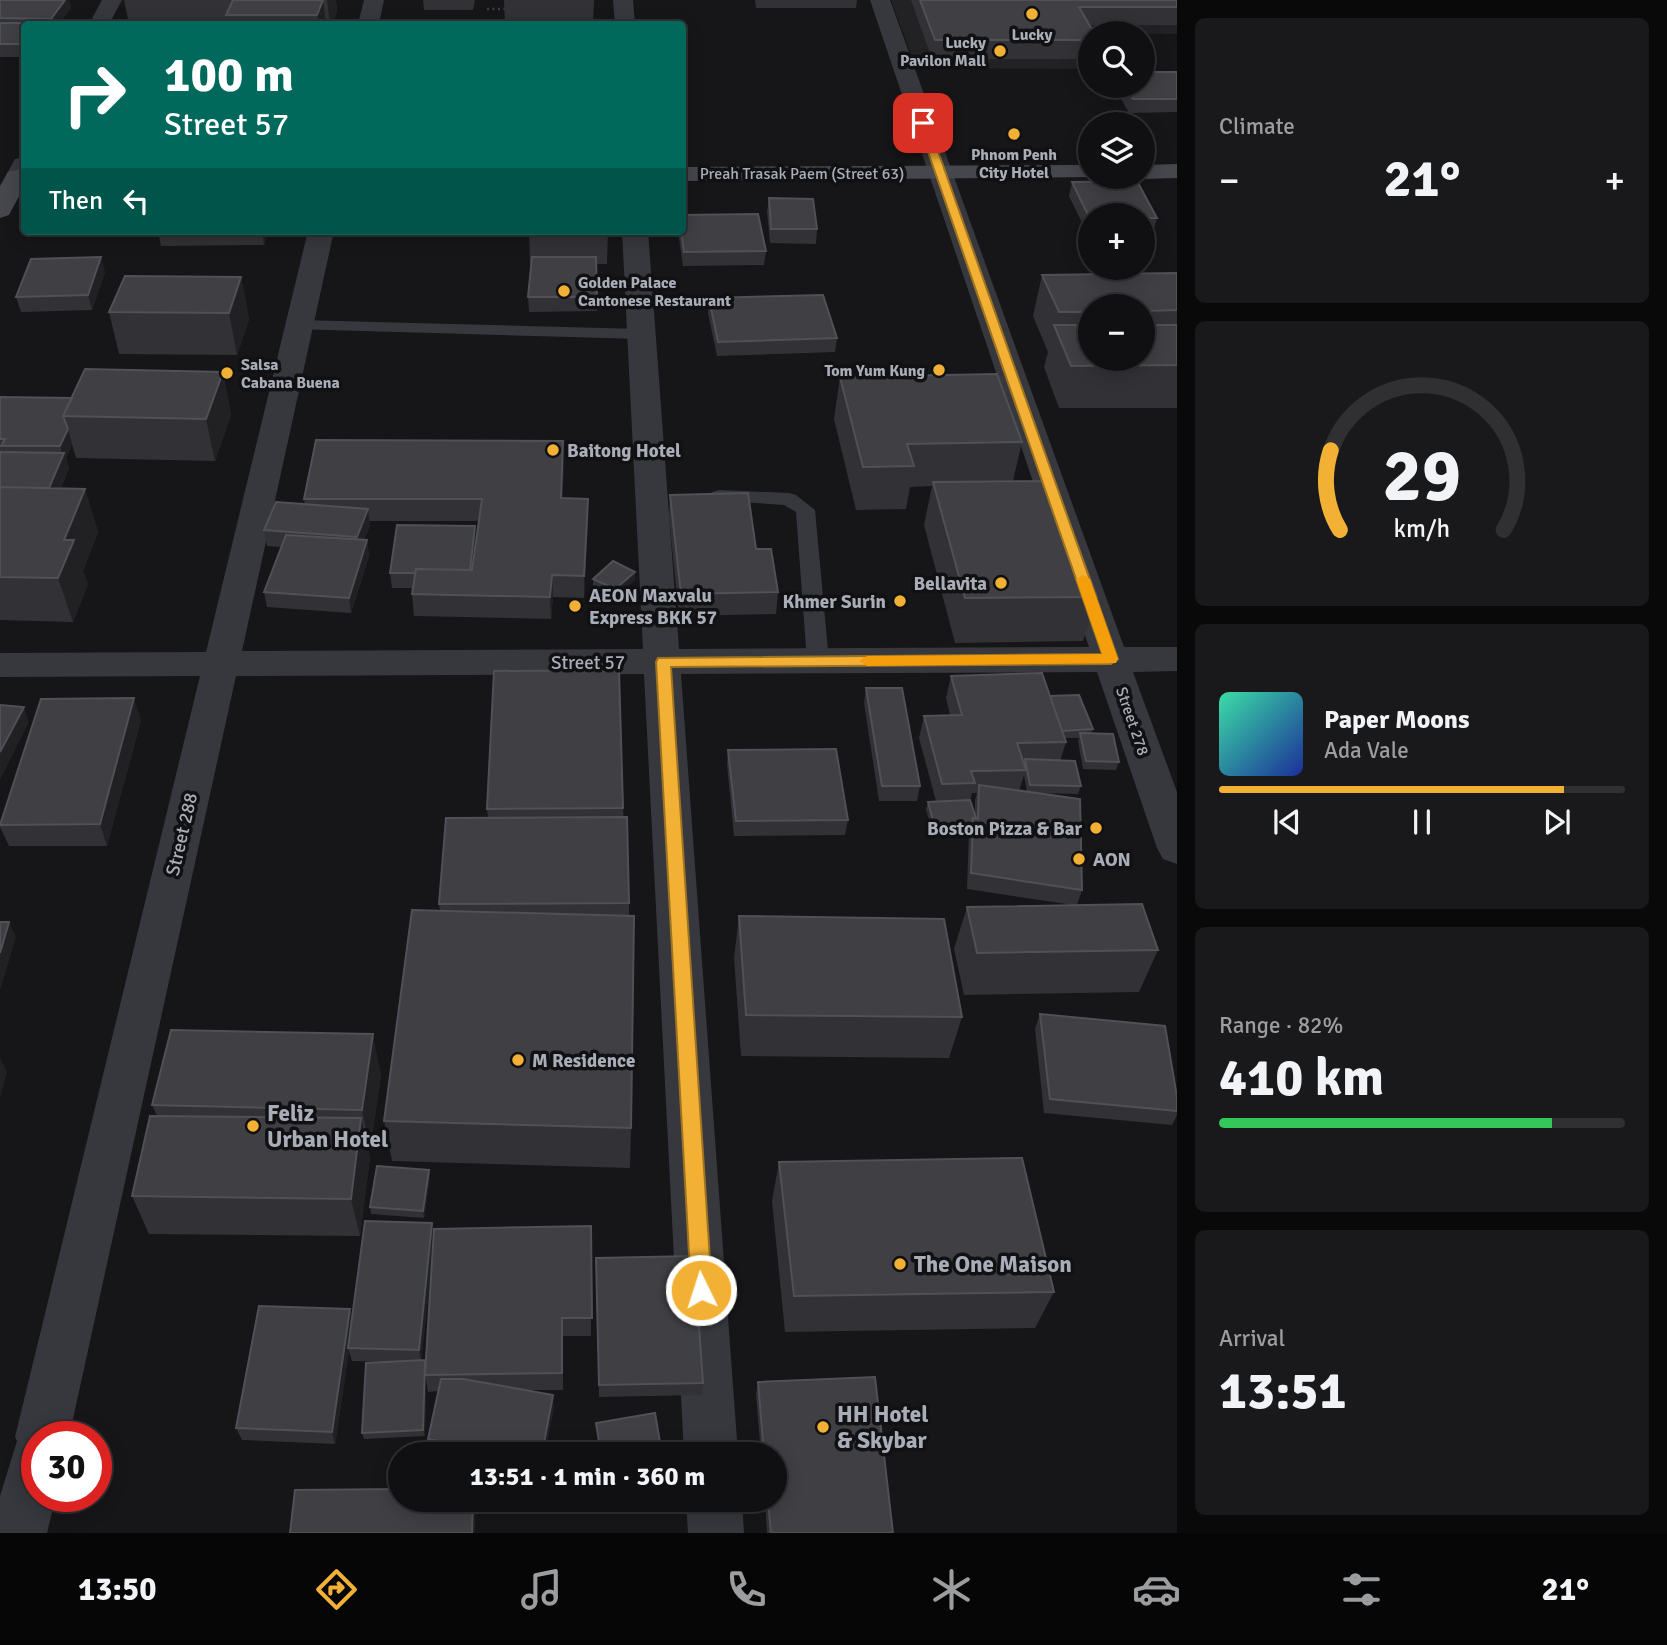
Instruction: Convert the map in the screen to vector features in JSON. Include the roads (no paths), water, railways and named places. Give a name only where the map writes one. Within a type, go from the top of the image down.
[{"type":"street","points":[[100,21],[111,0]]},
{"type":"street","points":[[370,21],[374,0]]},
{"type":"street","points":[[623,0],[625,21]]},
{"type":"street","name":"Street 278","points":[[880,0],[1177,848]]},
{"type":"street","points":[[1155,172],[1177,171]]},
{"type":"street","name":"Preah Trasak Paem (Street 63)","points":[[686,174],[1078,172]]},
{"type":"street","points":[[0,210],[17,174]]},
{"type":"street","name":"Street 288","points":[[45,1421],[320,235]]},
{"type":"street","points":[[635,235],[710,1442]]},
{"type":"street","name":"Street 57","points":[[0,665],[1177,659]]},
{"type":"street","points":[[19,1533],[24,1512]]},
{"type":"street","points":[[715,1512],[716,1533]]},
{"type":"lane","points":[[299,325],[640,334]]},
{"type":"lane","points":[[715,495],[789,499],[805,510],[818,661]]},
{"type":"place","name":"Lucky","points":[[1032,14]]},
{"type":"place","name":"Lucky Pavilon Mall","points":[[1000,51]]},
{"type":"place","name":"Phnom Penh City Hotel","points":[[1014,134]]},
{"type":"place","name":"Golden Palace Cantonese Restaurant","points":[[564,291]]},
{"type":"place","name":"Tom Yum Kung","points":[[939,370]]},
{"type":"place","name":"Salsa Cabana Buena","points":[[227,373]]},
{"type":"place","name":"Baitong Hotel","points":[[553,450]]},
{"type":"place","name":"Bellavita","points":[[1001,583]]},
{"type":"place","name":"Khmer Surin","points":[[900,601]]},
{"type":"place","name":"AEON Maxvalu Express BKK 57","points":[[575,606]]},
{"type":"place","name":"Boston Pizza & Bar","points":[[1096,828]]},
{"type":"place","name":"AON","points":[[1079,859]]},
{"type":"place","name":"M Residence","points":[[518,1060]]},
{"type":"place","name":"Feliz Urban Hotel","points":[[253,1126]]},
{"type":"place","name":"The One Maison","points":[[900,1264]]},
{"type":"place","name":"HH Hotel & Skybar","points":[[823,1427]]}]
